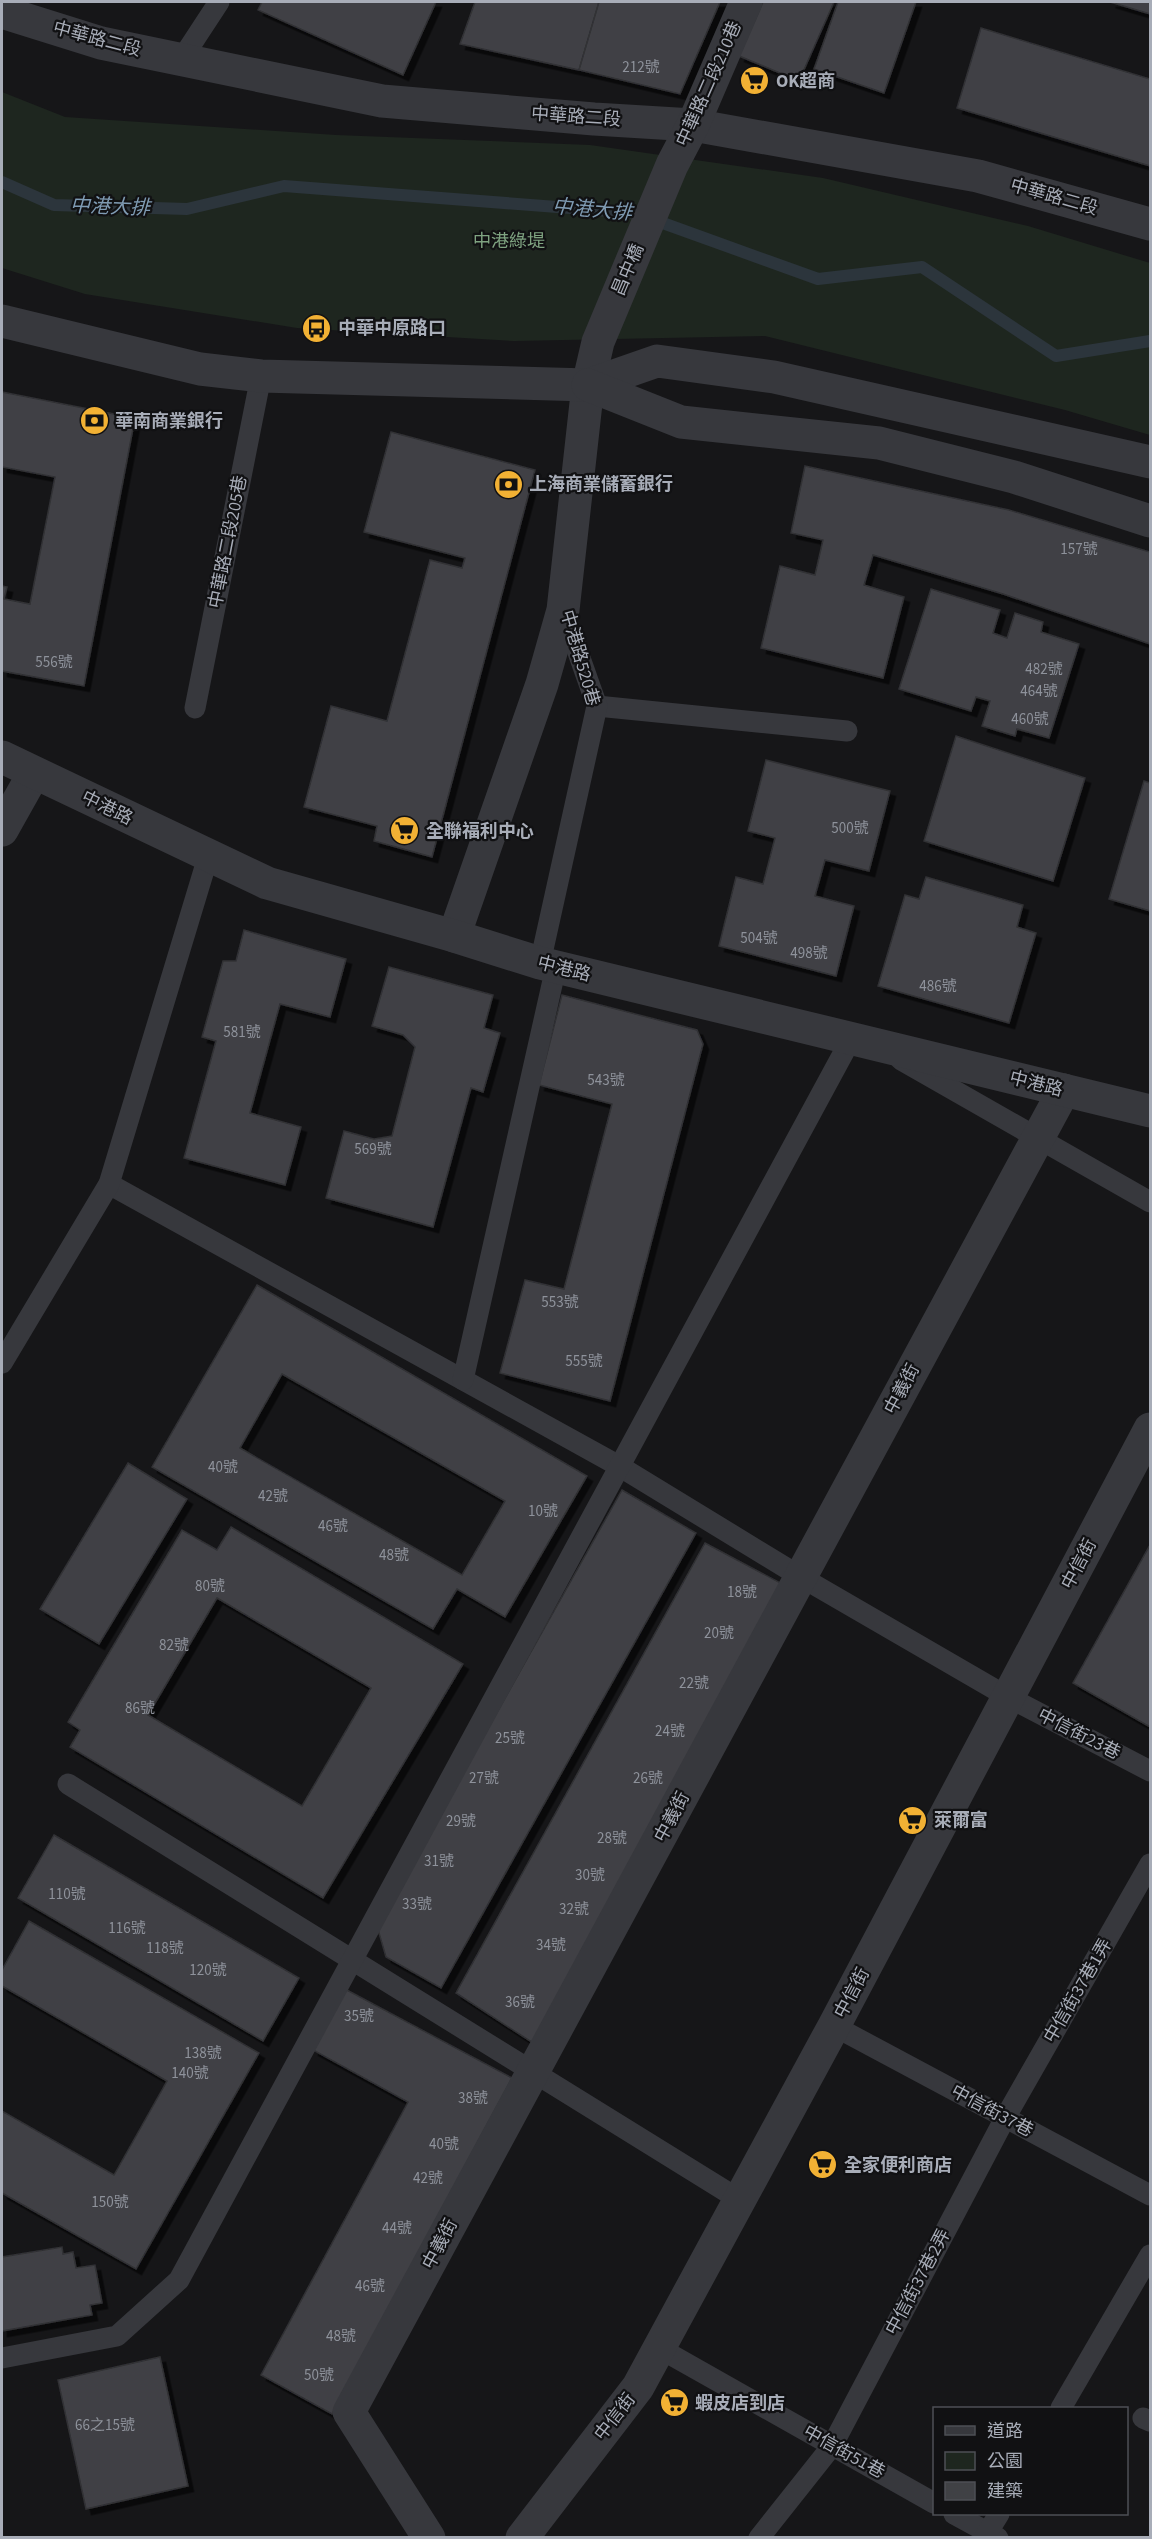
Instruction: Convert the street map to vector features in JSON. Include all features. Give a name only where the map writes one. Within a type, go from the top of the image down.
[{"type":"street","name":"中華路二段210巷","points":[[672,165],[693,125],[746,2]]},
{"type":"street","name":"中華路二段","points":[[2,12],[101,43],[382,100],[594,119],[693,125],[978,176],[1150,224]]},
{"type":"street","name":"昌中橋","points":[[588,385],[598,342],[672,165]]},
{"type":"street","points":[[2,321],[200,369],[261,376],[588,385],[681,422],[879,443],[1014,477],[1150,521]]},
{"type":"street","points":[[588,385],[657,361],[774,377],[1150,462]]},
{"type":"street","name":"中港路520巷","points":[[563,610],[588,385]]},
{"type":"street","points":[[454,936],[542,684],[563,610]]},
{"type":"street","name":"中港路","points":[[2,757],[267,883],[548,965],[1150,1111]]},
{"type":"street","points":[[2,830],[34,773]]},
{"type":"street","name":"中義街","points":[[429,2538],[350,2412],[1064,1090]]},
{"type":"street","name":"中信街","points":[[522,2538],[638,2387],[834,2026],[1150,1429]]},
{"type":"lane","points":[[181,60],[219,2]]},
{"type":"lane","name":"中華路二段205巷","points":[[195,708],[261,376]]},
{"type":"lane","name":"中港路520巷","points":[[463,1380],[548,965],[597,706],[563,610]]},
{"type":"lane","points":[[597,706],[847,731]]},
{"type":"lane","points":[[2,1363],[109,1184],[208,856]]},
{"type":"lane","points":[[2,2358],[117,2336],[179,2280],[619,1467],[862,1042],[1150,1202]]},
{"type":"lane","name":"中信街23巷","points":[[109,1184],[619,1467],[801,1577],[1008,1697],[1150,1771]]},
{"type":"lane","points":[[68,1784],[740,2200]]},
{"type":"lane","name":"中信街37巷1弄","points":[[1005,2118],[1150,1864]]},
{"type":"lane","name":"中信街37巷","points":[[834,2026],[1150,2195]]},
{"type":"lane","name":"中信街37巷2弄","points":[[759,2538],[832,2446],[1005,2118]]},
{"type":"lane","points":[[1062,2407],[1150,2255]]},
{"type":"lane","name":"中信街51巷","points":[[659,2348],[933,2502]]},
{"type":"lane","points":[[956,2515],[990,2536],[999,2515]]},
{"type":"green space","name":"中港綠堤","points":[[2,92],[65,117],[336,135],[590,145],[823,178],[1028,226],[1150,263],[1150,435],[1065,410],[765,336],[514,341],[297,328],[85,294],[2,268]]},
{"type":"building","points":[[262,2],[436,2],[403,75],[258,10]]},
{"type":"building","points":[[475,2],[599,2],[579,70],[460,44]]},
{"type":"building","points":[[599,2],[720,2],[680,94],[579,70]]},
{"type":"building","points":[[763,2],[834,2],[799,81],[739,56]]},
{"type":"building","points":[[838,2],[916,2],[884,93],[814,69]]},
{"type":"building","points":[[1110,2],[1150,2],[1150,14]]},
{"type":"building","points":[[981,28],[1150,79],[1150,166],[957,108]]},
{"type":"building","points":[[2,392],[135,418],[84,686],[2,671],[2,586],[7,587],[4,599],[30,604],[55,477],[2,467]]},
{"type":"building","points":[[391,432],[535,470],[432,857],[374,841],[377,826],[304,807],[331,706],[387,721],[430,560],[462,568],[465,558],[364,532]]},
{"type":"building","points":[[805,466],[1009,510],[1150,552],[1150,644],[1003,594],[873,555],[864,585],[904,597],[883,678],[761,648],[780,566],[815,575],[823,540],[791,533]]},
{"type":"building","points":[[931,589],[1000,610],[993,633],[1007,638],[1015,613],[1043,622],[1041,632],[1079,644],[1049,738],[1017,729],[1015,736],[982,726],[990,701],[976,697],[971,711],[899,689]]},
{"type":"building","points":[[956,736],[1085,778],[1053,881],[924,841]]},
{"type":"building","points":[[766,760],[890,791],[869,871],[825,860],[815,896],[854,906],[836,976],[719,946],[736,877],[763,884],[775,838],[748,831]]},
{"type":"building","points":[[1144,781],[1150,783],[1150,911],[1109,899]]},
{"type":"building","points":[[926,877],[1023,905],[1017,927],[1036,933],[1009,1023],[878,986],[905,895],[919,899]]},
{"type":"building","points":[[244,930],[346,959],[330,1017],[280,1004],[250,1113],[301,1127],[285,1185],[184,1158],[216,1041],[202,1037],[223,961],[236,961]]},
{"type":"building","points":[[389,967],[493,995],[484,1028],[500,1033],[483,1092],[471,1088],[433,1227],[326,1198],[344,1131],[374,1139],[392,1136],[415,1047],[403,1035],[372,1026]]},
{"type":"building","points":[[562,995],[697,1030],[703,1044],[610,1401],[500,1373],[525,1280],[564,1289],[612,1104],[539,1085]]},
{"type":"building","points":[[257,1285],[587,1476],[505,1617],[457,1589],[433,1629],[152,1467]],"holes":[[[282,1374],[505,1501],[462,1575],[240,1448]]]},
{"type":"building","points":[[128,1463],[187,1499],[99,1644],[40,1609]]},
{"type":"building","points":[[622,1490],[696,1533],[441,1988],[386,1957],[377,1926]]},
{"type":"building","points":[[231,1527],[463,1664],[323,1898],[70,1747],[80,1730],[68,1722],[182,1530],[217,1550]],"holes":[[[217,1598],[371,1688],[302,1806],[148,1715]]]},
{"type":"building","points":[[705,1543],[788,1587],[533,2043],[456,1993]]},
{"type":"building","points":[[1150,1545],[1150,1727],[1073,1683]]},
{"type":"building","points":[[54,1835],[299,1978],[263,2041],[18,1898]]},
{"type":"building","points":[[29,1921],[259,2053],[136,2269],[2,2193],[2,2111],[114,2175],[167,2081],[2,1986],[2,1970]]},
{"type":"building","points":[[345,1989],[512,2078],[332,2414],[261,2375],[408,2102],[313,2050]]},
{"type":"building","points":[[62,2247],[63,2254],[73,2252],[76,2268],[95,2265],[102,2303],[90,2305],[92,2315],[2,2331],[2,2257]]},
{"type":"building","points":[[160,2357],[188,2486],[86,2509],[58,2380]]},
{"type":"waterway","name":"中港大排","points":[[2,182],[54,205],[187,209],[284,186],[635,213],[818,279],[922,267],[1056,356],[1150,341]]},
{"type":"place","name":"OK超商","points":[[755,81]]},
{"type":"place","name":"中華中原路口","points":[[317,328]]},
{"type":"place","name":"華南商業銀行","points":[[94,421]]},
{"type":"place","name":"上海商業儲蓄銀行","points":[[508,484]]},
{"type":"place","name":"全聯福利中心","points":[[405,831]]},
{"type":"place","name":"萊爾富","points":[[913,1820]]},
{"type":"place","name":"全家便利商店","points":[[823,2165]]},
{"type":"place","name":"蝦皮店到店","points":[[674,2403]]}]
